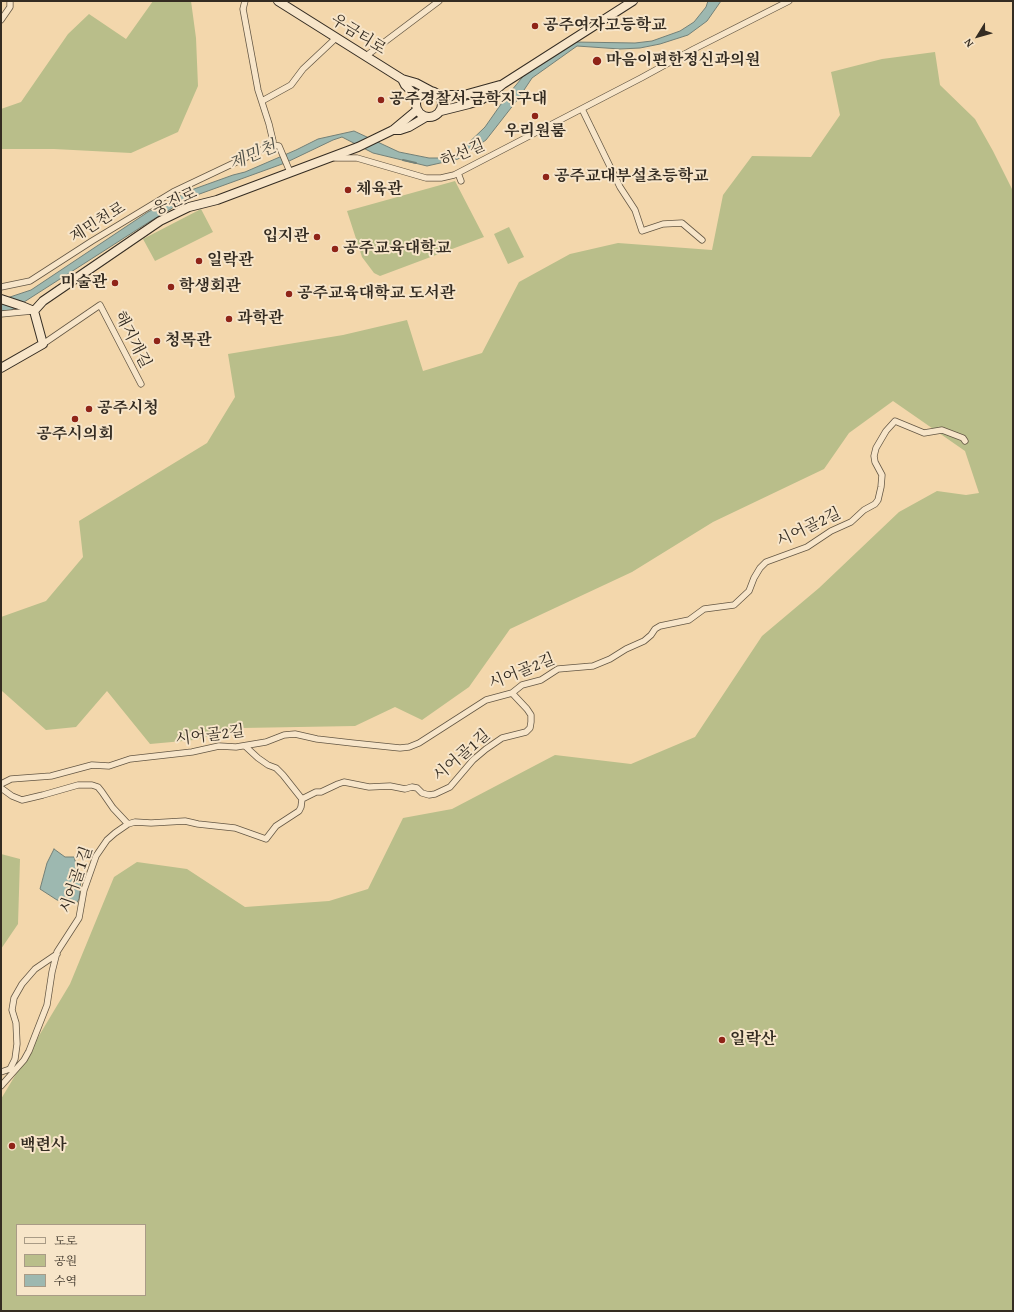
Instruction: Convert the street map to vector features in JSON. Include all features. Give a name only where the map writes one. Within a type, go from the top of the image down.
[{"type":"main road","name":"우금티로","points":[[278,1],[402,79],[416,83],[435,93],[464,95],[503,84]]},
{"type":"main road","name":"우금티로","points":[[441,111],[481,100],[503,84],[633,1]]},
{"type":"main road","name":"우금티로","points":[[402,79],[417,98]]},
{"type":"main road","points":[[393,130],[400,130],[409,127],[426,117],[434,116],[441,111],[442,102],[435,93],[423,92],[417,98],[417,110],[426,117]]},
{"type":"main road","points":[[393,130],[417,110]]},
{"type":"main road","name":"웅진로","points":[[34,311],[44,301],[160,221],[189,208],[217,200],[358,147],[393,130]]},
{"type":"main road","points":[[1,299],[34,311],[43,344],[1,368]]},
{"type":"street","points":[[1,20],[10,7],[10,1]]},
{"type":"street","points":[[244,1],[243,9],[258,90],[273,141],[272,145],[280,146],[290,172]]},
{"type":"street","points":[[366,56],[440,1]]},
{"type":"street","name":"하선길","points":[[329,158],[357,158],[426,178],[441,178],[458,173],[694,49],[789,1]]},
{"type":"street","points":[[262,101],[291,85],[303,69],[336,38]]},
{"type":"street","points":[[582,109],[620,187],[635,210],[642,231],[663,224],[682,223],[702,240]]},
{"type":"street","name":"제민천로","points":[[1,287],[30,281],[173,192],[272,145]]},
{"type":"street","points":[[458,173],[461,181]]},
{"type":"street","name":"해지개길","points":[[43,344],[100,305],[141,384]]},
{"type":"street","points":[[1,314],[34,311]]},
{"type":"street","name":"시어골2길","points":[[1,784],[11,779],[51,776],[92,765],[108,766],[130,758],[192,752],[220,746],[245,746],[294,734],[317,739],[352,743],[400,748],[409,747],[424,740],[481,702],[512,693],[522,685],[541,680],[558,669],[593,666],[610,659],[626,649],[644,641],[651,635],[655,628],[688,620],[704,609],[733,606],[749,592],[754,578],[766,562],[807,547],[831,531],[851,522],[878,500],[882,475],[875,462],[874,456],[880,440],[895,421],[924,433],[942,430],[963,438],[965,441]]},
{"type":"street","name":"시어골1길","points":[[302,799],[316,792],[321,792],[329,787],[344,782],[369,787],[390,786],[405,789],[417,788],[422,793],[429,795],[442,792],[450,787],[473,760],[486,749],[502,738],[526,732],[530,728],[532,722],[531,715],[512,693]]},
{"type":"street","points":[[1,788],[12,796],[22,800],[78,785],[92,785],[98,787],[113,808],[128,824],[135,822],[151,823],[185,821],[235,828],[266,839],[276,826],[298,811],[301,807],[302,799],[283,774],[276,768],[268,765],[258,758],[245,746]]},
{"type":"street","name":"시어골1길","points":[[1,1086],[24,1060],[29,1051],[47,1005],[52,972],[57,954],[79,918],[84,890],[96,856],[107,840],[128,824]]},
{"type":"street","points":[[1,1072],[10,1069],[15,1059],[17,1044],[16,1023],[12,1010],[14,998],[22,984],[35,969],[57,954]]},
{"type":"green space","points":[[153,1],[191,1],[196,38],[198,86],[178,132],[131,153],[54,149],[1,149],[1,109],[21,102],[68,34],[89,14],[126,39]]},
{"type":"green space","points":[[935,52],[940,85],[975,119],[1013,191],[1013,1311],[1,1311],[1,1099],[70,984],[114,877],[137,862],[187,869],[245,907],[329,901],[368,889],[403,818],[452,809],[555,755],[631,764],[695,737],[762,636],[819,588],[899,512],[937,491],[966,495],[979,493],[965,451],[893,401],[849,433],[824,469],[713,522],[632,572],[510,629],[469,687],[422,720],[395,707],[355,726],[242,728],[194,740],[150,744],[107,691],[76,727],[46,730],[2,691],[1,617],[46,601],[83,557],[79,521],[207,443],[235,397],[228,354],[343,335],[407,320],[423,371],[482,353],[519,282],[570,254],[618,243],[712,250],[723,195],[752,156],[811,157],[840,115],[831,72],[882,59]]},
{"type":"green space","points":[[455,181],[484,237],[380,276],[374,273],[362,257],[347,211]]},
{"type":"green space","points":[[201,209],[213,232],[155,261],[143,239]]},
{"type":"green space","points":[[509,227],[524,257],[508,264],[494,234]]},
{"type":"green space","points":[[1,854],[20,859],[18,924],[1,949]]},
{"type":"water","name":"제민천","points":[[708,1],[721,1],[707,21],[688,35],[660,44],[640,48],[620,49],[577,46],[532,78],[518,99],[486,140],[458,159],[427,166],[373,153],[342,137],[285,163],[183,200],[10,311],[1,311],[1,300],[31,290],[148,212],[194,189],[245,172],[318,139],[354,131],[399,152],[429,158],[455,156],[485,127],[506,97],[526,73],[575,42],[635,43],[652,41],[680,31],[694,22],[706,7]]},
{"type":"water","points":[[54,849],[65,857],[74,857],[81,880],[79,899],[76,904],[57,900],[40,889],[47,863]]},
{"type":"waterway","name":"제민천","points":[[403,160],[416,163]]},
{"type":"place","name":"공주여자고등학교","points":[[535,26]]},
{"type":"place","name":"마음이편한정신과의원","points":[[597,61]]},
{"type":"place","name":"공주경찰서 금학지구대","points":[[381,100]]},
{"type":"place","name":"우리원룸","points":[[535,116]]},
{"type":"place","name":"공주교대부설초등학교","points":[[546,177]]},
{"type":"place","name":"체육관","points":[[348,190]]},
{"type":"place","name":"입지관","points":[[317,237]]},
{"type":"place","name":"공주교육대학교","points":[[335,249]]},
{"type":"place","name":"일락관","points":[[199,261]]},
{"type":"place","name":"미술관","points":[[115,283]]},
{"type":"place","name":"학생회관","points":[[171,287]]},
{"type":"place","name":"공주교육대학교 도서관","points":[[289,294]]},
{"type":"place","name":"과학관","points":[[229,319]]},
{"type":"place","name":"청목관","points":[[157,341]]},
{"type":"place","name":"공주시청","points":[[89,409]]},
{"type":"place","name":"공주시의회","points":[[75,419]]},
{"type":"place","name":"일락산","points":[[722,1040]]},
{"type":"place","name":"백련사","points":[[12,1146]]}]
